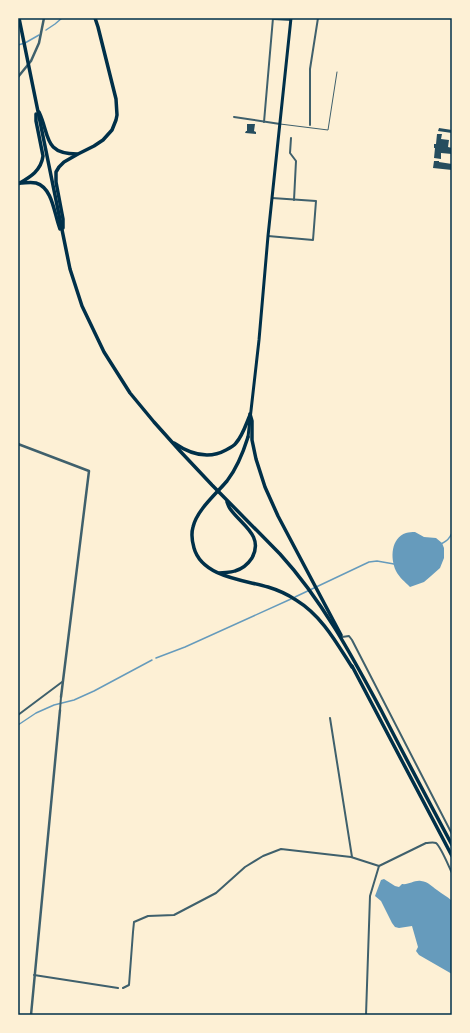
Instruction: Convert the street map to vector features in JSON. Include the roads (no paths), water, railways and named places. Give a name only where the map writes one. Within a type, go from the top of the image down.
[{"type":"highway","points":[[19,18],[70,269],[82,306],[104,352],[130,393],[154,422],[212,485],[280,554],[303,581],[331,623],[365,681]]},
{"type":"highway","points":[[64,239],[63,219],[55,177],[61,165],[94,146],[108,135],[114,125],[117,114],[116,99],[98,27],[94,18]]},
{"type":"highway","points":[[36,104],[43,119],[47,138],[51,145],[64,153],[78,154]]},
{"type":"highway","points":[[19,183],[37,171],[42,162],[43,156],[36,121],[36,104]]},
{"type":"highway","points":[[19,183],[37,184],[48,193],[64,239]]},
{"type":"highway","points":[[180,449],[194,453],[211,455],[219,454],[236,443],[244,431],[250,414]]},
{"type":"highway","points":[[250,414],[252,421],[252,440],[262,481],[278,516],[452,845]]},
{"type":"highway","points":[[248,437],[240,459],[234,470],[195,520],[192,529],[195,551],[204,564],[220,573],[269,587],[296,600],[320,620],[332,634],[352,667]]},
{"type":"highway","points":[[220,573],[235,571],[247,564],[252,557],[255,544],[251,532],[231,510],[224,497]]},
{"type":"highway","points":[[331,623],[352,667],[452,856]]},
{"type":"main road","points":[[248,437],[291,19]]},
{"type":"street","points":[[18,77],[31,61],[40,43],[44,18]]},
{"type":"street","points":[[310,125],[310,69],[318,18]]},
{"type":"street","points":[[264,122],[273,19],[291,19]]},
{"type":"street","points":[[234,117],[280,124]]},
{"type":"street","points":[[291,138],[290,153],[296,161],[294,200]]},
{"type":"street","points":[[268,236],[312,240],[316,201],[272,198]]},
{"type":"street","points":[[18,444],[88,471],[62,682],[31,1015]]},
{"type":"street","points":[[342,637],[349,636],[352,640],[452,834]]},
{"type":"street","points":[[18,715],[62,682]]},
{"type":"street","points":[[330,718],[352,857]]},
{"type":"street","points":[[123,988],[129,985],[134,922],[148,916],[174,915],[216,892],[245,867],[264,856],[281,849],[352,857],[379,866],[431,842],[435,843],[439,847],[452,873]]},
{"type":"street","points":[[366,1015],[370,896],[379,866]]},
{"type":"street","points":[[34,975],[118,988]]},
{"type":"lane","points":[[280,124],[328,130],[337,72]]},
{"type":"water","points":[[415,532],[424,537],[436,538],[442,543],[444,548],[444,558],[440,568],[424,582],[410,587],[396,571],[393,560],[393,549],[397,539],[406,533]]},
{"type":"water","points":[[384,879],[399,887],[402,884],[418,881],[426,882],[452,901],[452,974],[419,955],[416,951],[418,947],[412,926],[399,928],[395,927],[392,923],[381,901],[375,896],[381,880]]},
{"type":"waterway","points":[[46,30],[62,18]]},
{"type":"waterway","points":[[18,45],[25,43],[39,35]]},
{"type":"waterway","points":[[441,544],[448,539],[452,533]]},
{"type":"waterway","points":[[295,597],[369,562],[377,561],[394,564]]},
{"type":"waterway","points":[[156,658],[185,647],[291,599]]},
{"type":"waterway","points":[[18,725],[36,713],[54,705],[74,700],[94,691],[152,660]]}]
